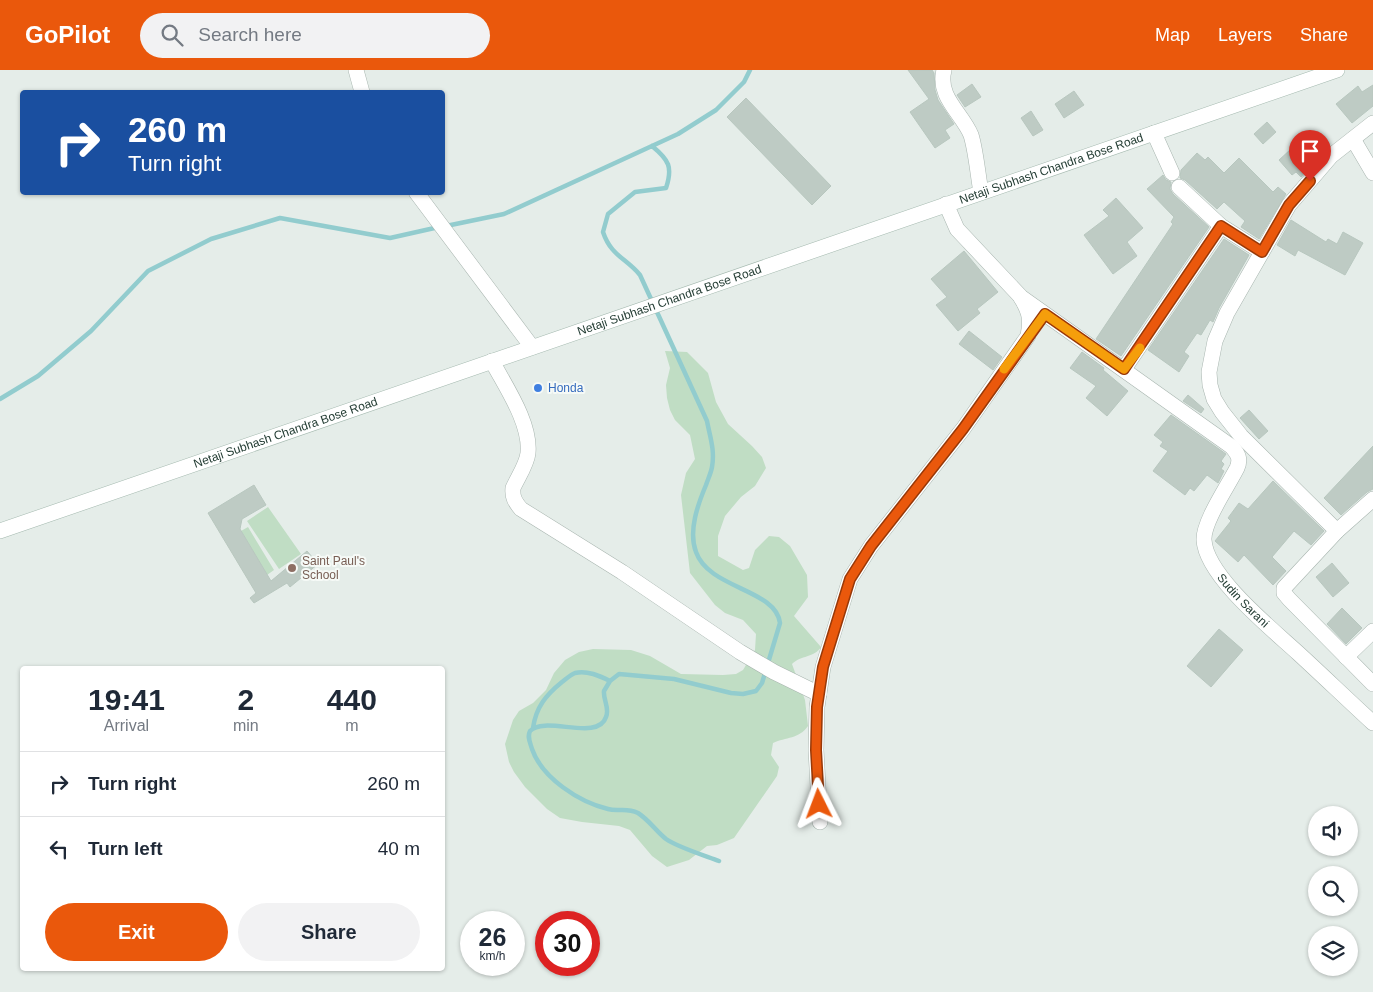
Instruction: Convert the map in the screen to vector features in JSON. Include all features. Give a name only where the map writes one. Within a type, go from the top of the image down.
[{"type":"street","points":[[356,70],[361,90]]},
{"type":"street","points":[[944,70],[942,79],[946,95],[970,135],[981,192]]},
{"type":"street","name":"Netaji Subhash Chandra Bose Road","points":[[0,531],[240,451],[532,347],[1337,70]]},
{"type":"street","points":[[1337,531],[1241,436],[1214,399],[1209,372],[1215,341],[1227,313],[1289,205],[1331,156],[1373,123]]},
{"type":"street","points":[[1154,133],[1172,172]]},
{"type":"street","points":[[1353,139],[1373,173]]},
{"type":"street","points":[[1179,187],[1221,226],[1262,252]]},
{"type":"street","points":[[419,196],[532,347]]},
{"type":"street","points":[[946,204],[957,230],[1021,297],[1124,369],[1221,226]]},
{"type":"street","points":[[1021,297],[1028,309],[1031,323],[1028,336]]},
{"type":"street","points":[[820,822],[816,750],[819,694],[823,667],[850,579],[871,546],[963,429],[1045,314]]},
{"type":"street","points":[[492,361],[522,419],[528,436],[528,455],[513,488],[514,500],[521,509],[622,572],[758,663],[819,694]]},
{"type":"street","name":"Sudin Sarani","points":[[1124,369],[1232,447],[1239,456],[1239,465],[1205,528],[1204,542],[1208,554],[1216,569],[1246,604],[1373,723]]},
{"type":"street","points":[[1373,499],[1337,531],[1284,588],[1284,592],[1289,599],[1373,684]]},
{"type":"street","points":[[1346,657],[1373,631]]},
{"type":"green space","points":[[665,351],[687,352],[708,373],[716,402],[728,424],[762,457],[766,468],[755,486],[741,497],[725,516],[718,536],[718,556],[743,570],[749,568],[755,550],[769,536],[779,537],[790,546],[807,575],[808,597],[794,616],[821,647],[815,653],[792,664],[805,700],[808,726],[796,736],[773,743],[771,755],[779,767],[777,776],[734,838],[717,845],[707,846],[689,860],[667,867],[652,856],[630,830],[619,826],[560,818],[547,809],[525,787],[514,772],[509,762],[505,744],[513,720],[519,711],[533,703],[546,690],[554,673],[565,660],[579,652],[593,649],[631,650],[650,656],[681,674],[723,675],[736,674],[743,670],[755,650],[756,634],[743,620],[725,613],[715,605],[690,573],[681,495],[686,473],[695,459],[690,435],[675,420],[670,410],[666,385],[670,368]]},
{"type":"green space","points":[[268,507],[301,554],[279,569],[247,521]]},
{"type":"green space","points":[[248,527],[274,570],[267,575],[241,531]]},
{"type":"building","points":[[908,70],[932,70],[938,100],[954,124],[945,130],[950,138],[935,148],[910,112],[929,99]]},
{"type":"building","points":[[972,84],[981,97],[965,107],[957,95]]},
{"type":"building","points":[[1373,85],[1373,106],[1352,123],[1336,104],[1358,86],[1362,92]]},
{"type":"building","points":[[1074,91],[1084,105],[1064,118],[1055,104]]},
{"type":"building","points":[[746,98],[831,186],[812,205],[727,117]]},
{"type":"building","points":[[1031,111],[1043,130],[1033,136],[1021,118]]},
{"type":"building","points":[[1267,122],[1276,132],[1263,144],[1254,134]]},
{"type":"building","points":[[1291,149],[1309,167],[1301,177],[1296,172],[1292,175],[1279,160]]},
{"type":"building","points":[[1197,153],[1205,160],[1208,157],[1224,173],[1239,158],[1273,192],[1278,187],[1286,194],[1259,239],[1241,227],[1245,221],[1224,202],[1217,209],[1185,180],[1180,178],[1181,170]]},
{"type":"building","points":[[1163,175],[1166,180],[1171,182],[1170,189],[1173,194],[1209,227],[1121,356],[1096,339],[1173,224],[1171,222],[1174,217],[1147,189]]},
{"type":"building","points":[[1116,198],[1143,228],[1127,242],[1137,256],[1113,274],[1084,235],[1109,216],[1103,210]]},
{"type":"building","points":[[1291,220],[1326,242],[1328,239],[1337,244],[1343,232],[1363,243],[1345,275],[1298,250],[1295,256],[1277,245]]},
{"type":"building","points":[[1224,239],[1249,255],[1213,322],[1210,320],[1201,335],[1197,333],[1184,352],[1189,356],[1179,372],[1148,350]]},
{"type":"building","points":[[964,251],[998,292],[977,309],[980,313],[958,331],[936,305],[947,297],[931,279]]},
{"type":"building","points":[[969,331],[1002,357],[993,370],[959,344]]},
{"type":"building","points":[[1082,352],[1104,368],[1103,370],[1128,391],[1107,416],[1086,398],[1096,386],[1070,368]]},
{"type":"building","points":[[1188,395],[1204,409],[1201,413],[1183,401]]},
{"type":"building","points":[[1249,410],[1268,431],[1259,439],[1240,418]]},
{"type":"building","points":[[1171,415],[1226,454],[1221,461],[1224,464],[1221,469],[1224,471],[1218,483],[1207,475],[1194,491],[1190,488],[1185,495],[1153,471],[1168,451],[1160,446],[1163,442],[1154,435]]},
{"type":"building","points":[[1373,446],[1373,489],[1341,515],[1324,498]]},
{"type":"building","points":[[1273,481],[1324,531],[1311,545],[1294,531],[1272,557],[1286,571],[1273,585],[1244,555],[1238,562],[1215,541],[1231,521],[1228,518],[1239,503],[1248,509]]},
{"type":"building","points":[[254,485],[266,505],[242,519],[240,529],[271,581],[307,551],[318,564],[290,587],[287,583],[254,603],[250,598],[256,593],[208,513]]},
{"type":"building","points":[[1332,563],[1349,583],[1333,597],[1316,577]]},
{"type":"building","points":[[1342,608],[1362,628],[1346,644],[1327,624]]},
{"type":"building","points":[[1219,629],[1243,650],[1211,687],[1187,666]]},
{"type":"waterway","points":[[446,226],[504,214],[678,134],[716,110],[744,82],[750,70]]},
{"type":"waterway","points":[[652,146],[668,164],[669,175],[666,188],[635,192],[608,214],[603,232],[606,240],[615,252],[640,275],[707,421],[712,444],[713,461],[695,518],[693,535],[696,552],[703,564],[714,574],[767,603],[776,612],[780,623],[762,683],[756,691],[743,694],[731,693],[674,679],[619,674],[610,681],[604,691],[607,714],[601,724],[582,728],[537,727],[530,731],[529,737],[532,749],[544,770],[574,795],[597,806],[615,810],[630,810],[638,813],[671,842],[719,861]]},
{"type":"waterway","points":[[0,399],[38,376],[91,331],[148,271],[211,239],[280,218],[390,238],[439,227]]},
{"type":"waterway","points":[[533,728],[534,721],[543,702],[556,687],[571,675],[580,672],[589,673],[610,681]]},
{"type":"slow traffic","points":[[1004,369],[1045,314],[1124,369],[1140,348]]},
{"type":"place","name":"Honda","points":[[538,388]]},
{"type":"place","name":"Saint Paul's School","points":[[292,568]]},
{"type":"route","points":[[819,804],[816,750],[817,707],[823,667],[850,579],[871,546],[963,429],[1016,352],[1045,314],[1124,369],[1143,344],[1221,226],[1262,252],[1289,205],[1310,181]]}]
